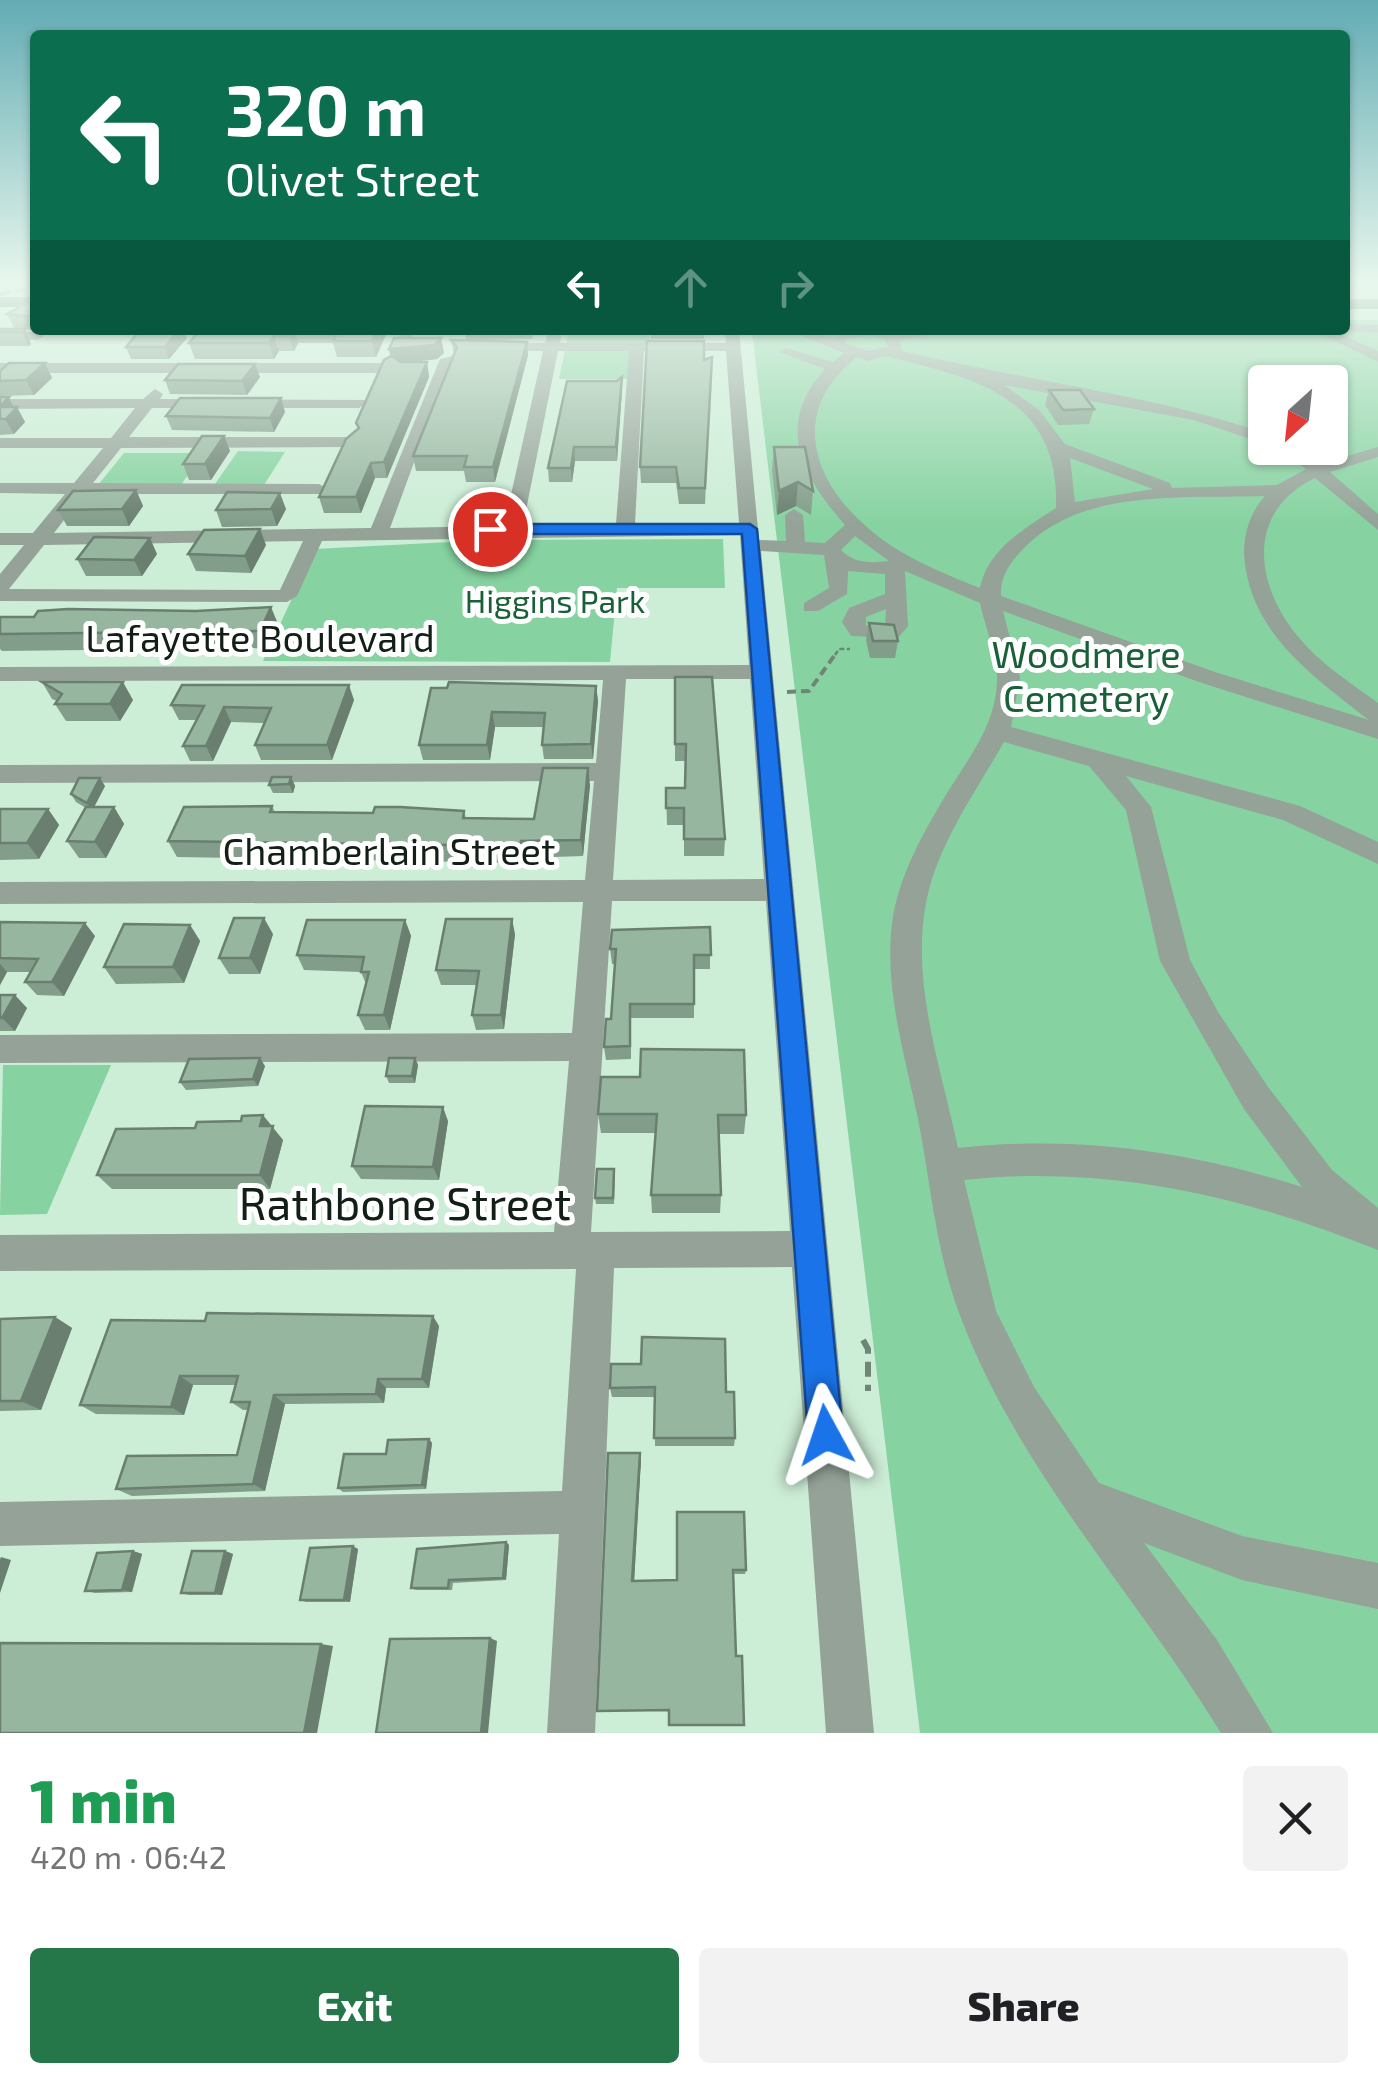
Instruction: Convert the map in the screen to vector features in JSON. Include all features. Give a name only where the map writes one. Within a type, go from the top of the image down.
[{"type":"street","points":[[0,586],[180,363]]},
{"type":"street","points":[[378,535],[446,363],[424,368]]},
{"type":"street","points":[[513,529],[548,363]]},
{"type":"street","points":[[625,529],[636,363]]},
{"type":"street","points":[[735,363],[850,1733]]},
{"type":"street","points":[[836,363],[804,417],[807,442],[823,483],[855,526],[901,565],[1139,655],[1378,731]]},
{"type":"street","points":[[943,363],[976,374],[1198,416],[1248,433]]},
{"type":"street","points":[[0,368],[384,368]]},
{"type":"street","points":[[976,374],[1033,415],[1063,449],[1146,483],[1184,492]]},
{"type":"street","points":[[0,404],[359,404]]},
{"type":"street","points":[[0,444],[350,442]]},
{"type":"street","points":[[1063,449],[1068,476],[1065,510]]},
{"type":"street","points":[[1249,1733],[1187,1637],[1035,1433],[978,1314],[958,1242],[914,1022],[906,925],[923,862],[944,817],[998,732],[1006,708],[1007,666],[988,598],[990,579],[1013,543],[1065,510],[1141,495],[1282,490],[1318,472],[1378,452]]},
{"type":"street","points":[[1308,465],[1378,524]]},
{"type":"street","points":[[0,488],[319,489]]},
{"type":"street","points":[[1282,490],[1258,528],[1255,578],[1270,612],[1294,646],[1378,715]]},
{"type":"street","points":[[794,515],[796,547]]},
{"type":"street","points":[[811,607],[840,590],[833,554],[855,526]]},
{"type":"street","points":[[0,540],[314,538],[513,529],[625,529],[750,537],[833,554],[856,568],[901,565]]},
{"type":"street","points":[[0,595],[287,596],[314,538]]},
{"type":"street","points":[[860,631],[853,622],[857,612],[896,597],[901,565]]},
{"type":"street","points":[[571,1733],[582,1512],[586,1048],[615,672]]},
{"type":"street","name":"Lafayette Boulevard","points":[[0,674],[761,672]]},
{"type":"street","points":[[998,732],[1291,813],[1378,854]]},
{"type":"street","points":[[1099,760],[1138,808],[1174,960],[1207,1020],[1256,1098],[1320,1182],[1378,1232]]},
{"type":"street","points":[[0,774],[606,772]]},
{"type":"street","name":"Chamberlain Street","points":[[0,893],[778,890]]},
{"type":"street","points":[[0,1049],[586,1048]]},
{"type":"street","points":[[945,1166],[1001,1160],[1156,1166],[1235,1181],[1378,1232]]},
{"type":"street","name":"Rathbone Street","points":[[0,1253],[810,1249]]},
{"type":"street","points":[[1084,1499],[1242,1558],[1378,1586]]},
{"type":"street","points":[[0,1524],[582,1512]]},
{"type":"path","points":[[787,692],[809,691],[839,648],[859,649],[860,631]]},
{"type":"path","points":[[863,1340],[868,1349],[868,1392]]},
{"type":"green space","points":[[562,363],[632,363],[630,379],[559,379]]},
{"type":"green space","name":"Woodmere Cemetery","points":[[756,363],[1378,363],[1378,1733],[920,1733]]},
{"type":"green space","points":[[238,451],[285,452],[264,485],[215,484]]},
{"type":"green space","points":[[124,453],[203,453],[181,485],[98,485]]},
{"type":"green space","name":"Higgins Park","points":[[723,539],[725,588],[617,588],[610,662],[263,661],[315,549],[489,540]]},
{"type":"green space","points":[[3,1065],[111,1065],[47,1214],[0,1215]]},
{"type":"building","points":[[9,363],[45,363],[26,380],[0,381],[0,371]]},
{"type":"building","points":[[383,363],[427,363],[384,462],[371,463],[356,497],[319,497],[346,439],[359,428],[356,423]]},
{"type":"building","points":[[451,363],[521,363],[493,467],[464,467],[467,456],[413,456]]},
{"type":"building","points":[[646,363],[712,363],[705,488],[679,488],[676,467],[640,467]]},
{"type":"building","points":[[178,364],[255,364],[242,381],[165,380]]},
{"type":"building","points":[[622,377],[616,447],[574,447],[571,468],[548,468],[567,381],[617,381]]},
{"type":"building","points":[[1049,390],[1080,390],[1094,409],[1063,410]]},
{"type":"building","points":[[180,398],[281,398],[270,418],[166,416]]},
{"type":"building","points":[[0,407],[17,407],[6,419],[0,419]]},
{"type":"building","points":[[202,436],[224,436],[205,464],[183,464]]},
{"type":"building","points":[[774,447],[805,447],[813,491],[798,482],[779,491]]},
{"type":"building","points":[[136,490],[122,509],[58,510],[73,491]]},
{"type":"building","points":[[227,492],[280,493],[271,509],[216,510]]},
{"type":"building","points":[[260,529],[245,556],[188,554],[204,530]]},
{"type":"building","points":[[94,537],[150,538],[134,560],[77,559]]},
{"type":"building","points":[[271,607],[260,631],[0,634],[0,617],[34,617],[38,611]]},
{"type":"building","points":[[869,623],[894,625],[898,641],[873,641]]},
{"type":"building","points":[[675,677],[712,677],[725,839],[684,839],[684,808],[666,808],[666,788],[685,788],[686,744],[675,744]]},
{"type":"building","points":[[42,682],[123,682],[110,704],[55,704],[62,694]]},
{"type":"building","points":[[449,682],[596,686],[591,744],[542,745],[545,713],[492,712],[487,745],[419,745],[431,688],[447,688]]},
{"type":"building","points":[[182,685],[349,685],[327,745],[255,745],[271,708],[224,707],[206,746],[183,746],[204,706],[171,705]]},
{"type":"building","points":[[543,768],[588,768],[581,840],[521,841],[520,846],[168,841],[184,807],[272,806],[270,812],[373,813],[375,807],[400,807],[464,811],[463,818],[534,819]]},
{"type":"building","points":[[272,777],[291,777],[289,784],[269,785]]},
{"type":"building","points":[[79,778],[100,778],[87,803],[71,794]]},
{"type":"building","points":[[86,807],[114,807],[95,842],[67,841]]},
{"type":"building","points":[[0,809],[48,809],[27,843],[0,843]]},
{"type":"building","points":[[234,918],[264,918],[250,958],[219,958]]},
{"type":"building","points":[[446,919],[512,919],[501,1015],[472,1015],[479,971],[436,970]]},
{"type":"building","points":[[307,920],[405,920],[384,1015],[358,1015],[369,972],[361,972],[364,957],[297,955]]},
{"type":"building","points":[[0,922],[85,923],[52,982],[25,982],[38,959],[0,958]]},
{"type":"building","points":[[124,924],[190,925],[173,967],[104,967]]},
{"type":"building","points":[[710,927],[711,955],[694,955],[694,1004],[630,1004],[630,1046],[604,1047],[606,1019],[611,1019],[616,949],[610,949],[612,930]]},
{"type":"building","points":[[0,995],[15,995],[2,1018],[0,1018]]},
{"type":"building","points":[[641,1049],[744,1050],[746,1115],[718,1115],[721,1195],[651,1195],[657,1114],[598,1114],[601,1077],[640,1077]]},
{"type":"building","points":[[260,1058],[253,1079],[180,1082],[189,1059]]},
{"type":"building","points":[[389,1058],[415,1058],[412,1076],[386,1076]]},
{"type":"building","points":[[365,1106],[443,1107],[433,1167],[352,1166]]},
{"type":"building","points":[[263,1115],[260,1126],[273,1126],[260,1175],[97,1175],[116,1129],[195,1128],[197,1122],[241,1121],[242,1116]]},
{"type":"building","points":[[597,1169],[614,1169],[613,1198],[595,1198]]},
{"type":"building","points":[[207,1313],[433,1316],[422,1379],[378,1379],[376,1394],[274,1395],[253,1484],[116,1489],[127,1456],[237,1455],[250,1402],[231,1402],[238,1376],[180,1376],[171,1407],[80,1405],[111,1320],[205,1321]]},
{"type":"building","points":[[55,1317],[21,1401],[0,1401],[0,1319]]},
{"type":"building","points":[[642,1337],[725,1339],[726,1392],[734,1392],[735,1438],[654,1438],[655,1387],[610,1388],[611,1364],[641,1364]]},
{"type":"building","points":[[429,1439],[422,1485],[338,1488],[344,1454],[386,1454],[388,1440]]},
{"type":"building","points":[[608,1453],[640,1453],[632,1581],[677,1580],[677,1512],[744,1512],[746,1570],[733,1570],[736,1656],[742,1656],[744,1725],[669,1725],[669,1710],[597,1711]]},
{"type":"building","points":[[506,1542],[503,1578],[449,1580],[448,1588],[411,1588],[417,1549]]},
{"type":"building","points":[[353,1546],[344,1600],[300,1600],[310,1548]]},
{"type":"building","points":[[133,1551],[122,1590],[85,1591],[97,1553]]},
{"type":"building","points":[[192,1551],[225,1551],[215,1593],[181,1593]]},
{"type":"building","points":[[490,1638],[481,1733],[376,1733],[390,1639]]},
{"type":"building","points":[[0,1643],[321,1644],[304,1733],[0,1733]]},
{"type":"route","points":[[490,529],[750,529],[826,1435]]}]
